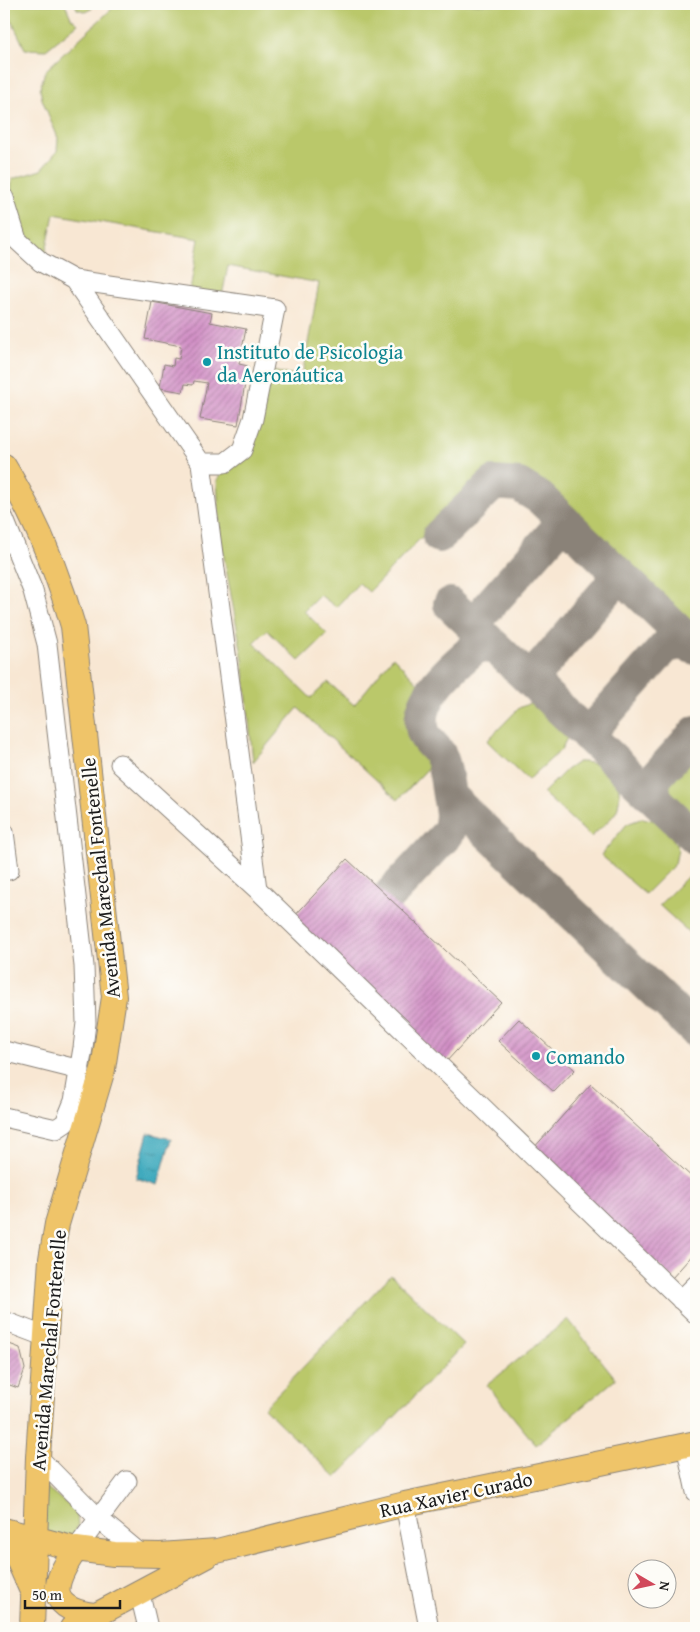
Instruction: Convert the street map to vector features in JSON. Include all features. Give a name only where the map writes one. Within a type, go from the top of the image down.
[{"type":"main road","name":"Avenida Marechal Fontenelle","points":[[4,466],[32,519],[54,570],[73,626],[114,997],[103,1069],[57,1224],[52,1259],[46,1337],[38,1457],[36,1538],[26,1597]]},
{"type":"main road","name":"Rua Xavier Curado","points":[[4,1528],[76,1549],[142,1555],[217,1551],[406,1504],[691,1444]]},
{"type":"main road","points":[[4,1528],[18,1519],[37,1490]]},
{"type":"main road","points":[[4,1533],[12,1546],[26,1597],[32,1628]]},
{"type":"main road","points":[[76,1549],[62,1569],[56,1591],[61,1602],[71,1610],[94,1615]]},
{"type":"main road","name":"Rua Xavier Curado","points":[[72,1628],[139,1590],[217,1551]]},
{"type":"main road","points":[[4,1564],[26,1597]]},
{"type":"main road","points":[[15,1628],[26,1597]]},
{"type":"street","points":[[4,198],[17,240],[41,262],[74,280],[275,309],[253,419],[242,450],[225,463],[201,463]]},
{"type":"street","points":[[74,280],[201,463],[258,889]]},
{"type":"street","points":[[4,519],[33,591],[48,644],[84,966],[86,1023],[80,1070],[68,1120],[56,1129],[4,1117]]},
{"type":"street","points":[[120,764],[258,889],[696,1314]]},
{"type":"street","points":[[4,832],[9,870]]},
{"type":"street","points":[[4,1051],[80,1070]]},
{"type":"street","points":[[682,1300],[696,1285]]},
{"type":"street","points":[[4,1320],[46,1337]]},
{"type":"street","points":[[691,1444],[696,1492]]},
{"type":"street","points":[[38,1457],[100,1520],[142,1555]]},
{"type":"street","points":[[76,1549],[100,1520],[127,1481]]},
{"type":"street","points":[[406,1504],[429,1628]]},
{"type":"street","points":[[139,1590],[148,1628]]},
{"type":"green space","points":[[4,4],[65,4],[71,18],[78,24],[46,50],[25,49],[7,11],[4,12]]},
{"type":"green space","points":[[75,4],[96,4],[87,12],[77,9]]},
{"type":"green space","points":[[117,4],[696,4],[696,635],[536,483],[511,473],[495,474],[468,492],[369,592],[359,583],[336,607],[320,595],[304,611],[327,634],[299,661],[267,630],[254,643],[311,698],[328,682],[354,705],[393,657],[420,685],[412,708],[410,727],[416,744],[433,763],[398,800],[298,708],[253,762],[243,660],[220,536],[217,480],[221,474],[228,470],[265,370],[302,376],[319,283],[228,266],[222,296],[190,290],[199,239],[54,214],[45,256],[28,241],[17,223],[14,213],[11,191],[12,179],[41,170],[57,151],[58,138],[42,99],[40,89],[45,71]]},
{"type":"green space","points":[[530,703],[547,711],[565,732],[567,738],[561,750],[528,780],[487,741],[519,708]]},
{"type":"green space","points":[[696,750],[696,823],[683,819],[672,808],[669,801],[668,787],[672,776],[678,768]]},
{"type":"green space","points":[[578,762],[586,762],[602,767],[614,777],[619,792],[616,812],[591,837],[543,793],[566,770]]},
{"type":"green space","points":[[643,818],[659,822],[670,834],[678,849],[675,864],[645,894],[601,855],[627,824]]},
{"type":"green space","points":[[696,874],[696,939],[659,905],[686,878]]},
{"type":"green space","points":[[391,1275],[464,1345],[336,1478],[264,1408]]},
{"type":"green space","points":[[568,1319],[616,1379],[536,1445],[487,1385]]},
{"type":"green space","points":[[46,1487],[77,1512],[78,1526],[70,1541],[43,1534]]},
{"type":"water","points":[[148,1133],[171,1139],[158,1185],[136,1178]]},
{"type":"building","name":"Instituto de Psicologia da Aeronáutica","points":[[152,302],[212,313],[210,322],[246,329],[239,364],[248,366],[238,425],[200,419],[207,383],[194,381],[193,385],[185,384],[183,392],[160,388],[164,364],[173,366],[174,358],[179,359],[181,346],[145,339]]},
{"type":"building","points":[[347,859],[501,1002],[445,1063],[291,920]]},
{"type":"building","name":"Comando","points":[[519,1019],[575,1070],[554,1092],[498,1041]]},
{"type":"building","points":[[591,1084],[696,1181],[696,1251],[672,1278],[532,1150]]},
{"type":"building","points":[[4,1342],[20,1348],[25,1369],[18,1388],[4,1383]]},
{"type":"taxiway","points":[[439,536],[494,483],[519,485],[540,498],[696,648]]},
{"type":"taxiway","points":[[472,625],[564,521]]},
{"type":"taxiway","points":[[530,680],[620,575]]},
{"type":"taxiway","points":[[450,604],[696,838]]},
{"type":"taxiway","points":[[587,735],[666,646],[681,643],[696,648]]},
{"type":"taxiway","points":[[388,897],[448,833],[452,819],[444,764],[438,752],[424,734],[422,722],[423,709],[429,697],[446,674],[476,647],[484,645],[497,649]]},
{"type":"taxiway","points":[[658,802],[654,794],[653,780],[696,732]]},
{"type":"taxiway","points":[[450,797],[696,1031]]},
{"type":"place","name":"Instituto de Psicologia da Aeronáutica","points":[[207,362]]},
{"type":"place","name":"Comando","points":[[536,1056]]}]
